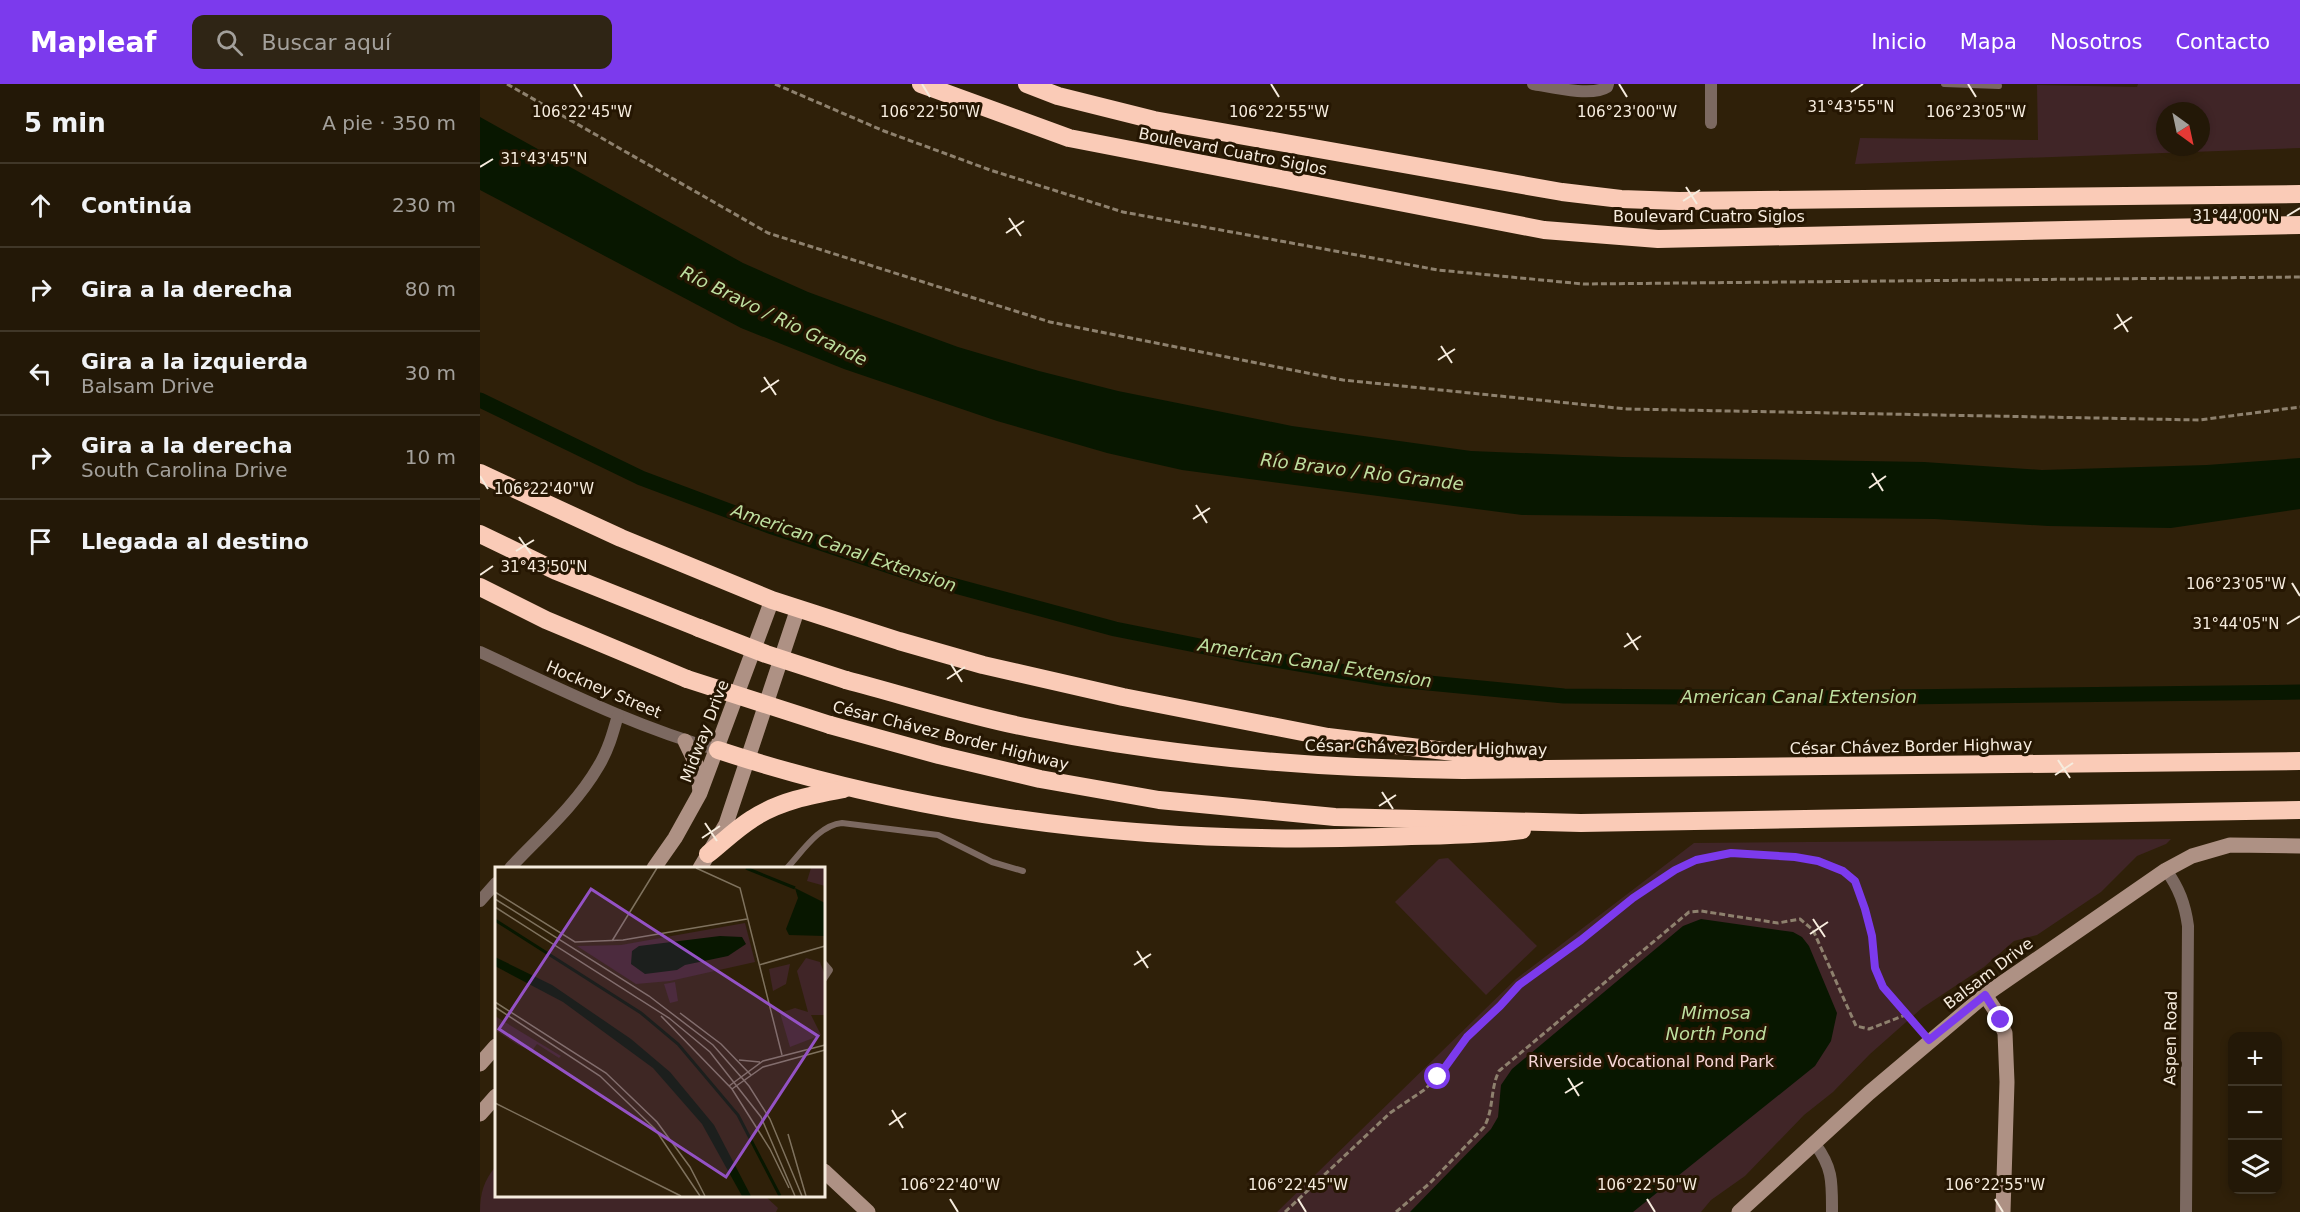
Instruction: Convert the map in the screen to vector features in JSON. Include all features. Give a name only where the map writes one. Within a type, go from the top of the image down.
[{"type":"highway","name":"Boulevard Cuatro Siglos","points":[[921,84],[1069,138],[1544,230],[1658,239],[2300,225]]},
{"type":"highway","name":"Boulevard Cuatro Siglos","points":[[1027,84],[1058,96],[1154,120],[1562,192],[1621,199],[1679,201],[2300,194]]},
{"type":"highway","points":[[2189,229],[2228,236],[2300,236]]},
{"type":"highway","points":[[480,473],[621,538],[772,600],[983,665],[1238,721],[1328,736],[1608,769]]},
{"type":"highway","name":"César Chávez Border Highway","points":[[480,534],[556,570],[699,628],[766,654],[846,680],[1030,728],[1169,751],[1303,765],[1384,770],[2300,761]]},
{"type":"highway","name":"César Chávez Border Highway","points":[[480,587],[546,620],[687,679],[830,725],[939,755],[1040,779],[1159,800],[1335,817],[1581,823],[2300,810]]},
{"type":"highway","points":[[718,750],[852,788],[994,815],[1108,831],[1171,836],[1319,839],[1490,834],[1581,823]]},
{"type":"highway","points":[[704,861],[752,819],[772,808],[806,796],[852,788]]},
{"type":"street","points":[[1533,84],[1587,91],[1600,91],[1608,84]]},
{"type":"street","points":[[1711,84],[1711,123]]},
{"type":"street","name":"Midway Drive","points":[[655,867],[675,838],[700,793],[718,750],[772,600]]},
{"type":"street","points":[[704,861],[726,824],[798,608]]},
{"type":"street","name":"Hockney Street","points":[[480,652],[618,715],[685,741],[718,750]]},
{"type":"street","points":[[511,867],[560,815],[598,767],[608,748],[618,715]]},
{"type":"street","points":[[685,741],[697,766],[700,793]]},
{"type":"street","name":"Balsam Drive","points":[[1739,1212],[1929,1040],[1985,995],[2166,870],[2192,856],[2230,845],[2300,846]]},
{"type":"street","name":"Aspen Road","points":[[2166,870],[2182,899],[2188,926],[2186,1212]]},
{"type":"street","points":[[480,901],[495,884]]},
{"type":"street","points":[[1985,995],[1995,1010],[2005,1033],[2007,1082],[2003,1212]]},
{"type":"street","points":[[480,1064],[495,1047]]},
{"type":"street","points":[[480,1114],[495,1097]]},
{"type":"street","points":[[1815,1144],[1829,1166],[1832,1180],[1832,1212]]},
{"type":"street","points":[[825,1172],[868,1212]]},
{"type":"lane","points":[[1944,84],[1999,86]]},
{"type":"lane","points":[[789,867],[816,837],[827,828],[842,823],[939,836],[992,862],[1023,871]]},
{"type":"lane","points":[[825,964],[830,970],[825,978]]},
{"type":"path","points":[[507,84],[768,233],[1050,322],[1342,380],[1627,409],[2199,420],[2300,407]]},
{"type":"path","points":[[1285,1212],[1390,1113],[1424,1090],[1438,1077],[1467,1037],[1519,985],[1581,940],[1633,898],[1675,870],[1696,860],[1731,853],[1795,857],[1818,861],[1843,871],[1855,881],[1865,909],[1872,936],[1875,968],[1883,987],[1929,1040]]},
{"type":"path","points":[[1396,1212],[1430,1183],[1484,1127],[1488,1120],[1493,1082],[1499,1071],[1689,912],[1701,911],[1778,923],[1800,920],[1813,930],[1856,1026],[1869,1029],[1908,1014]]},
{"type":"green space","points":[[2138,84],[2300,84],[2300,148],[2210,151],[2210,102],[2156,102],[2156,153],[1855,164],[1860,138],[2038,140],[2037,85],[2137,87]]},
{"type":"green space","name":"Riverside Vocational Pond Park","points":[[2171,839],[2166,844],[2137,856],[2101,892],[2037,935],[2014,941],[1984,967],[1922,1008],[1870,1054],[1833,1092],[1804,1115],[1745,1176],[1711,1200],[1701,1212],[1277,1212],[1516,979],[1694,843]]},
{"type":"green space","points":[[1448,858],[1537,946],[1486,995],[1395,902],[1439,859]]},
{"type":"green space","points":[[495,1167],[495,1197],[766,1197],[778,1208],[776,1212],[480,1212],[483,1187]]},
{"type":"water","name":"Río Bravo / Rio Grande","points":[[480,117],[743,263],[808,292],[958,347],[1118,391],[1292,426],[1471,451],[1622,457],[1924,462],[2042,470],[2207,465],[2300,458],[2300,509],[2171,528],[2048,526],[1935,519],[1522,515],[1182,470],[1107,453],[997,421],[844,369],[741,328],[480,190]]},
{"type":"water","name":"Mimosa North Pond","points":[[1701,919],[1793,932],[1802,937],[1809,946],[1837,1013],[1831,1041],[1815,1066],[1633,1212],[1410,1212],[1491,1129],[1498,1117],[1501,1085],[1512,1069],[1683,926]]},
{"type":"waterway","name":"American Canal Extension","points":[[480,400],[641,478],[772,527],[922,577],[1115,629],[1240,654],[1387,679],[1564,696],[1823,698],[2300,692]]},
{"type":"route","points":[[1438,1077],[1467,1037],[1519,985],[1581,940],[1633,898],[1675,870],[1696,860],[1731,853],[1795,857],[1818,861],[1843,871],[1855,881],[1872,936],[1875,968],[1883,987],[1929,1040],[1985,995],[2001,1020]]}]
